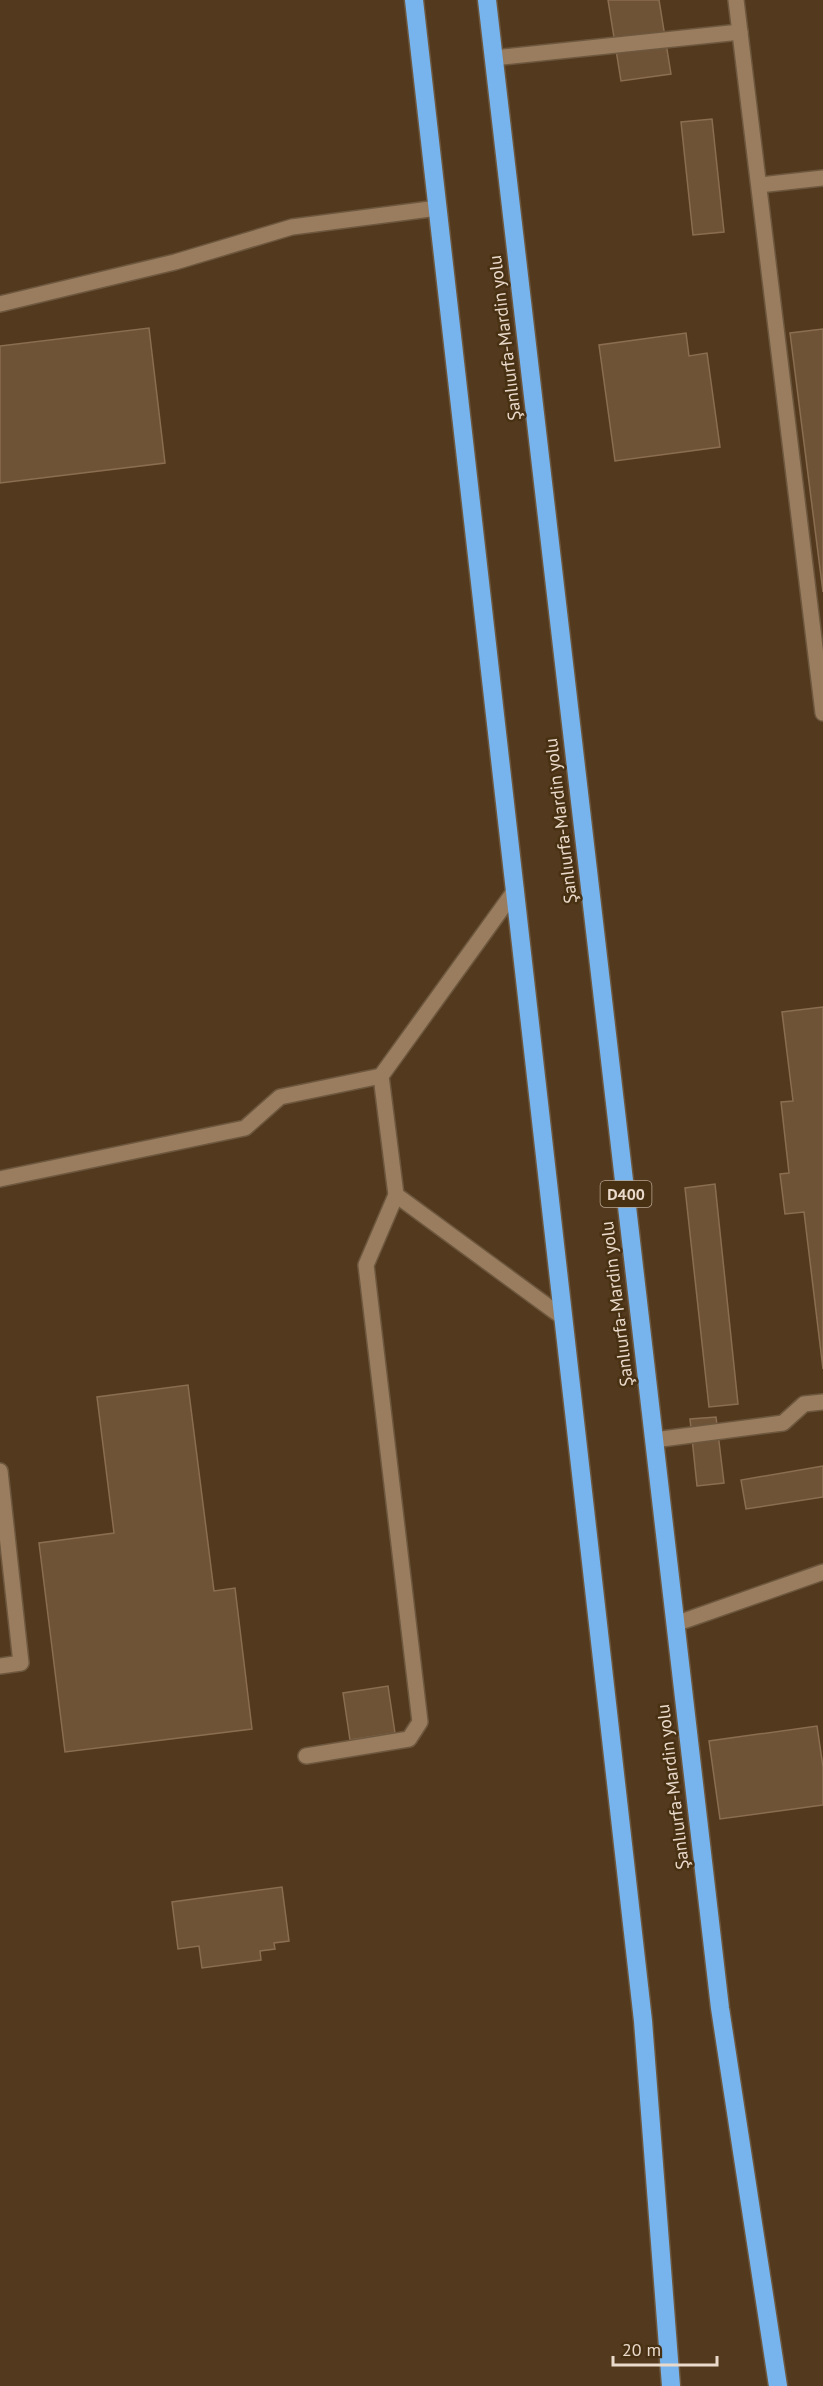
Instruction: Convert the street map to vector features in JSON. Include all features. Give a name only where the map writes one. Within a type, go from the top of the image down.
[{"type":"highway","points":[[414,0],[516,889],[561,1316],[643,2021],[671,2386]]},
{"type":"highway","name":"Şanlıurfa-Mardin yolu","points":[[487,0],[720,2008],[778,2386]]},
{"type":"street","points":[[736,0],[823,713]]},
{"type":"street","points":[[494,58],[740,32]]},
{"type":"street","points":[[760,185],[823,178]]},
{"type":"street","points":[[0,304],[175,262],[292,227],[438,208]]},
{"type":"street","points":[[0,1179],[245,1128],[280,1097],[381,1076],[516,889]]},
{"type":"street","points":[[306,1756],[409,1739],[420,1722],[366,1265],[396,1195],[381,1076]]},
{"type":"street","points":[[396,1195],[561,1316]]},
{"type":"street","points":[[654,1440],[783,1423],[804,1404],[823,1402]]},
{"type":"street","points":[[0,1471],[21,1663],[0,1666]]},
{"type":"street","points":[[675,1624],[823,1572]]},
{"type":"building","points":[[608,0],[659,0],[671,74],[621,81]]},
{"type":"building","points":[[712,119],[724,232],[693,235],[681,122]]},
{"type":"building","points":[[149,328],[165,463],[0,483],[0,346]]},
{"type":"building","points":[[823,329],[823,592],[790,333]]},
{"type":"building","points":[[686,333],[689,356],[707,353],[720,447],[615,461],[599,345]]},
{"type":"building","points":[[823,1007],[823,1369],[804,1212],[785,1214],[780,1174],[789,1173],[781,1102],[793,1101],[782,1012]]},
{"type":"building","points":[[715,1184],[738,1404],[709,1407],[685,1188]]},
{"type":"building","points":[[188,1385],[214,1591],[235,1588],[252,1729],[65,1752],[39,1543],[114,1533],[97,1397]]},
{"type":"building","points":[[716,1417],[724,1483],[697,1486],[690,1419]]},
{"type":"building","points":[[823,1466],[823,1497],[746,1509],[741,1480]]},
{"type":"building","points":[[388,1686],[395,1733],[350,1740],[343,1693]]},
{"type":"building","points":[[817,1726],[823,1767],[823,1805],[720,1819],[709,1741]]},
{"type":"building","points":[[282,1887],[289,1941],[274,1943],[275,1949],[260,1951],[261,1960],[202,1968],[199,1946],[178,1949],[172,1902]]}]
